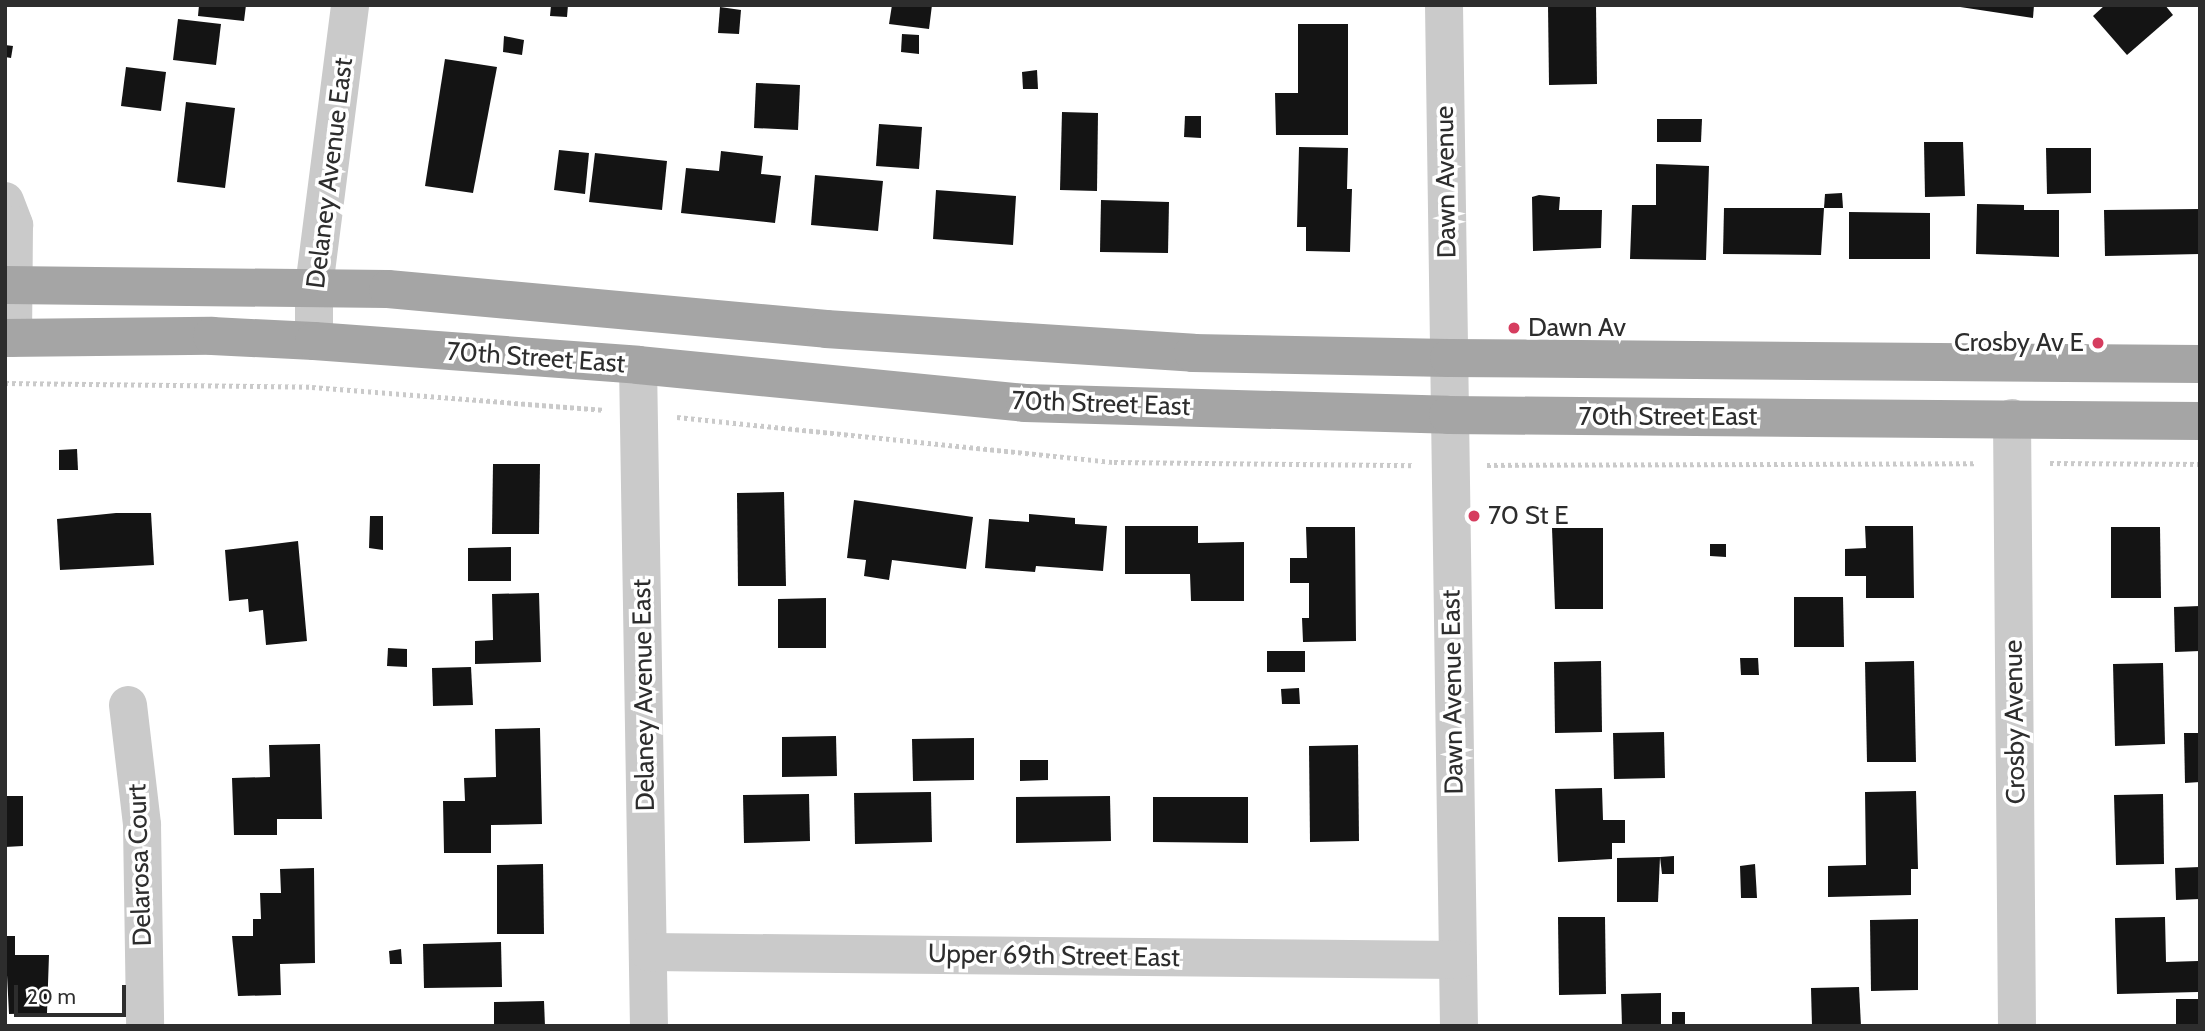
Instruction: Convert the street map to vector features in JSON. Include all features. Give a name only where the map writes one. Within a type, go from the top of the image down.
[{"type":"main road","name":"70th Street East","points":[[9,285],[388,289],[989,342],[1193,353],[1449,358],[2200,364]]},
{"type":"main road","name":"70th Street East","points":[[9,338],[212,336],[314,341],[638,365],[1025,403],[1448,415],[2200,421]]},
{"type":"street","name":"Delaney Avenue East","points":[[314,341],[314,287],[350,5]]},
{"type":"street","name":"Dawn Avenue","points":[[1444,5],[1449,358]]},
{"type":"street","points":[[5,201],[14,225],[9,285],[9,338]]},
{"type":"street","name":"Dawn Avenue East","points":[[1449,358],[1459,1026]]},
{"type":"street","name":"Delaney Avenue East","points":[[638,365],[649,1026]]},
{"type":"street","name":"Crosby Avenue","points":[[2012,418],[2017,1026]]},
{"type":"street","name":"Delarosa Court","points":[[128,705],[142,825],[145,1026]]},
{"type":"street","name":"Upper 69th Street East","points":[[649,952],[1458,960]]},
{"type":"building","points":[[199,5],[246,5],[244,21],[198,16]]},
{"type":"building","points":[[551,5],[568,5],[567,17],[550,16]]},
{"type":"building","points":[[892,5],[932,5],[929,29],[889,24]]},
{"type":"building","points":[[1548,5],[1596,5],[1597,84],[1549,85]]},
{"type":"building","points":[[1947,5],[2034,5],[2033,18]]},
{"type":"building","points":[[2105,5],[2165,5],[2173,15],[2127,55],[2093,16]]},
{"type":"building","points":[[720,7],[741,10],[739,34],[718,33]]},
{"type":"building","points":[[178,19],[221,24],[216,65],[173,60]]},
{"type":"building","points":[[1298,24],[1348,24],[1348,135],[1276,135],[1275,93],[1298,93]]},
{"type":"building","points":[[902,34],[919,35],[919,54],[901,52]]},
{"type":"building","points":[[504,36],[524,40],[522,55],[503,52]]},
{"type":"building","points":[[5,45],[13,46],[11,58],[5,57]]},
{"type":"building","points":[[445,59],[497,67],[473,193],[425,186]]},
{"type":"building","points":[[126,67],[166,72],[161,111],[121,106]]},
{"type":"building","points":[[1037,70],[1038,89],[1023,89],[1022,72]]},
{"type":"building","points":[[756,83],[800,85],[798,130],[754,128]]},
{"type":"building","points":[[186,102],[235,108],[225,188],[177,182]]},
{"type":"building","points":[[1062,112],[1098,113],[1097,191],[1060,190]]},
{"type":"building","points":[[1185,116],[1201,116],[1201,138],[1184,137]]},
{"type":"building","points":[[1657,119],[1702,119],[1701,142],[1657,142]]},
{"type":"building","points":[[879,124],[922,127],[919,169],[876,166]]},
{"type":"building","points":[[1924,142],[1963,142],[1965,196],[1925,197]]},
{"type":"building","points":[[1299,147],[1348,148],[1347,189],[1352,189],[1350,252],[1306,251],[1306,227],[1297,227]]},
{"type":"building","points":[[2046,148],[2091,148],[2091,193],[2047,194]]},
{"type":"building","points":[[559,150],[589,153],[585,194],[554,190]]},
{"type":"building","points":[[721,151],[763,156],[761,174],[781,176],[775,223],[681,213],[686,168],[719,171]]},
{"type":"building","points":[[595,153],[667,161],[662,210],[589,202]]},
{"type":"building","points":[[1656,164],[1709,166],[1706,260],[1630,259],[1632,205],[1656,205]]},
{"type":"building","points":[[815,175],[883,181],[878,231],[811,225]]},
{"type":"building","points":[[936,190],[1016,196],[1013,245],[933,239]]},
{"type":"building","points":[[1842,193],[1843,208],[1824,208],[1825,194]]},
{"type":"building","points":[[1532,197],[1560,197],[1559,210],[1602,210],[1601,248],[1533,251]]},
{"type":"building","points":[[1101,200],[1169,202],[1168,253],[1100,252]]},
{"type":"building","points":[[1977,204],[2024,205],[2024,210],[2059,210],[2059,257],[1976,254]]},
{"type":"building","points":[[1724,208],[1824,208],[1821,255],[1723,254]]},
{"type":"building","points":[[2200,209],[2200,254],[2105,256],[2104,210]]},
{"type":"building","points":[[1849,212],[1930,213],[1930,259],[1849,259]]},
{"type":"building","points":[[77,449],[78,470],[59,470],[59,450]]},
{"type":"building","points":[[493,464],[540,464],[539,534],[492,534]]},
{"type":"building","points":[[784,492],[786,586],[738,586],[737,493]]},
{"type":"building","points":[[854,500],[973,517],[966,569],[892,560],[889,580],[864,576],[866,560],[847,558]]},
{"type":"building","points":[[116,513],[151,513],[154,565],[60,570],[57,519]]},
{"type":"building","points":[[1029,514],[1075,518],[1075,524],[1107,526],[1103,571],[1036,566],[1035,572],[985,568],[989,519],[1029,522]]},
{"type":"building","points":[[370,516],[383,516],[383,550],[369,548]]},
{"type":"building","points":[[1125,526],[1198,526],[1198,543],[1244,542],[1244,601],[1191,601],[1190,574],[1125,574]]},
{"type":"building","points":[[1865,526],[1913,526],[1914,598],[1866,598],[1866,576],[1845,576],[1845,549],[1866,548]]},
{"type":"building","points":[[1306,527],[1355,527],[1356,641],[1303,642],[1302,618],[1309,618],[1309,583],[1290,583],[1290,558],[1307,558]]},
{"type":"building","points":[[2111,527],[2160,527],[2161,598],[2111,598]]},
{"type":"building","points":[[1552,528],[1603,528],[1603,609],[1555,609]]},
{"type":"building","points":[[298,541],[307,641],[266,645],[263,610],[249,612],[248,599],[229,601],[225,550]]},
{"type":"building","points":[[1710,544],[1726,544],[1726,557],[1710,556]]},
{"type":"building","points":[[511,547],[511,581],[468,581],[468,548]]},
{"type":"building","points":[[539,593],[541,662],[475,664],[475,641],[493,640],[492,594]]},
{"type":"building","points":[[1794,597],[1843,597],[1844,647],[1794,647]]},
{"type":"building","points":[[826,598],[826,648],[778,648],[778,599]]},
{"type":"building","points":[[2200,606],[2200,651],[2175,652],[2174,607]]},
{"type":"building","points":[[388,648],[407,649],[407,667],[387,666]]},
{"type":"building","points":[[1267,651],[1305,651],[1305,672],[1267,672]]},
{"type":"building","points":[[1740,658],[1758,658],[1759,675],[1741,675]]},
{"type":"building","points":[[1601,661],[1602,732],[1555,733],[1554,662]]},
{"type":"building","points":[[1914,661],[1916,762],[1867,762],[1865,662]]},
{"type":"building","points":[[2163,663],[2165,744],[2115,746],[2113,664]]},
{"type":"building","points":[[471,667],[473,705],[433,706],[432,668]]},
{"type":"building","points":[[1299,688],[1300,704],[1282,704],[1281,689]]},
{"type":"building","points":[[540,728],[542,824],[491,825],[491,853],[444,853],[443,801],[465,801],[464,778],[496,777],[495,729]]},
{"type":"building","points":[[1664,732],[1665,778],[1614,779],[1613,733]]},
{"type":"building","points":[[2184,733],[2200,733],[2200,782],[2185,783]]},
{"type":"building","points":[[836,736],[837,776],[782,777],[782,737]]},
{"type":"building","points":[[974,738],[974,780],[913,781],[912,739]]},
{"type":"building","points":[[320,744],[322,819],[277,819],[277,835],[234,835],[232,778],[270,777],[269,745]]},
{"type":"building","points":[[1358,745],[1359,841],[1310,842],[1309,746]]},
{"type":"building","points":[[1020,760],[1048,760],[1048,780],[1020,781]]},
{"type":"building","points":[[1602,788],[1603,820],[1625,820],[1625,843],[1612,843],[1612,859],[1558,862],[1555,789]]},
{"type":"building","points":[[1916,791],[1918,869],[1911,869],[1911,895],[1828,897],[1828,866],[1866,865],[1865,792]]},
{"type":"building","points":[[931,792],[932,842],[855,844],[854,793]]},
{"type":"building","points":[[809,794],[810,841],[744,843],[743,795]]},
{"type":"building","points":[[2163,794],[2164,864],[2116,865],[2114,795]]},
{"type":"building","points":[[5,796],[23,796],[23,846],[5,847]]},
{"type":"building","points":[[1110,796],[1111,841],[1016,843],[1016,797]]},
{"type":"building","points":[[1153,797],[1248,797],[1248,843],[1153,842]]},
{"type":"building","points":[[1674,856],[1674,874],[1662,874],[1660,857]]},
{"type":"building","points":[[1660,857],[1658,902],[1617,902],[1617,858]]},
{"type":"building","points":[[543,864],[544,934],[497,934],[497,865]]},
{"type":"building","points":[[1755,864],[1757,898],[1741,898],[1740,866]]},
{"type":"building","points":[[2200,867],[2200,899],[2176,900],[2175,868]]},
{"type":"building","points":[[314,868],[315,963],[280,964],[281,995],[238,996],[232,936],[253,936],[253,919],[261,919],[260,893],[281,893],[280,869]]},
{"type":"building","points":[[1558,917],[1605,917],[1606,994],[1559,995]]},
{"type":"building","points":[[2165,917],[2166,962],[2198,961],[2198,992],[2117,994],[2115,918]]},
{"type":"building","points":[[1918,919],[1918,990],[1871,991],[1870,920]]},
{"type":"building","points":[[5,936],[15,936],[15,955],[49,955],[47,1013],[9,1014]]},
{"type":"building","points":[[501,942],[502,987],[424,988],[423,944]]},
{"type":"building","points":[[401,949],[402,964],[390,964],[389,951]]},
{"type":"building","points":[[1859,987],[1861,1026],[1812,1026],[1811,988]]},
{"type":"building","points":[[1661,993],[1661,1026],[1622,1026],[1621,994]]},
{"type":"building","points":[[2176,999],[2200,999],[2200,1026],[2176,1026]]},
{"type":"building","points":[[544,1001],[545,1026],[494,1026],[494,1002]]},
{"type":"building","points":[[1672,1012],[1685,1012],[1685,1026],[1672,1026]]},
{"type":"place","name":"Dawn Av","points":[[1514,328]]},
{"type":"place","name":"Crosby Av E","points":[[2098,343]]},
{"type":"place","name":"70 St E","points":[[1474,516]]}]
